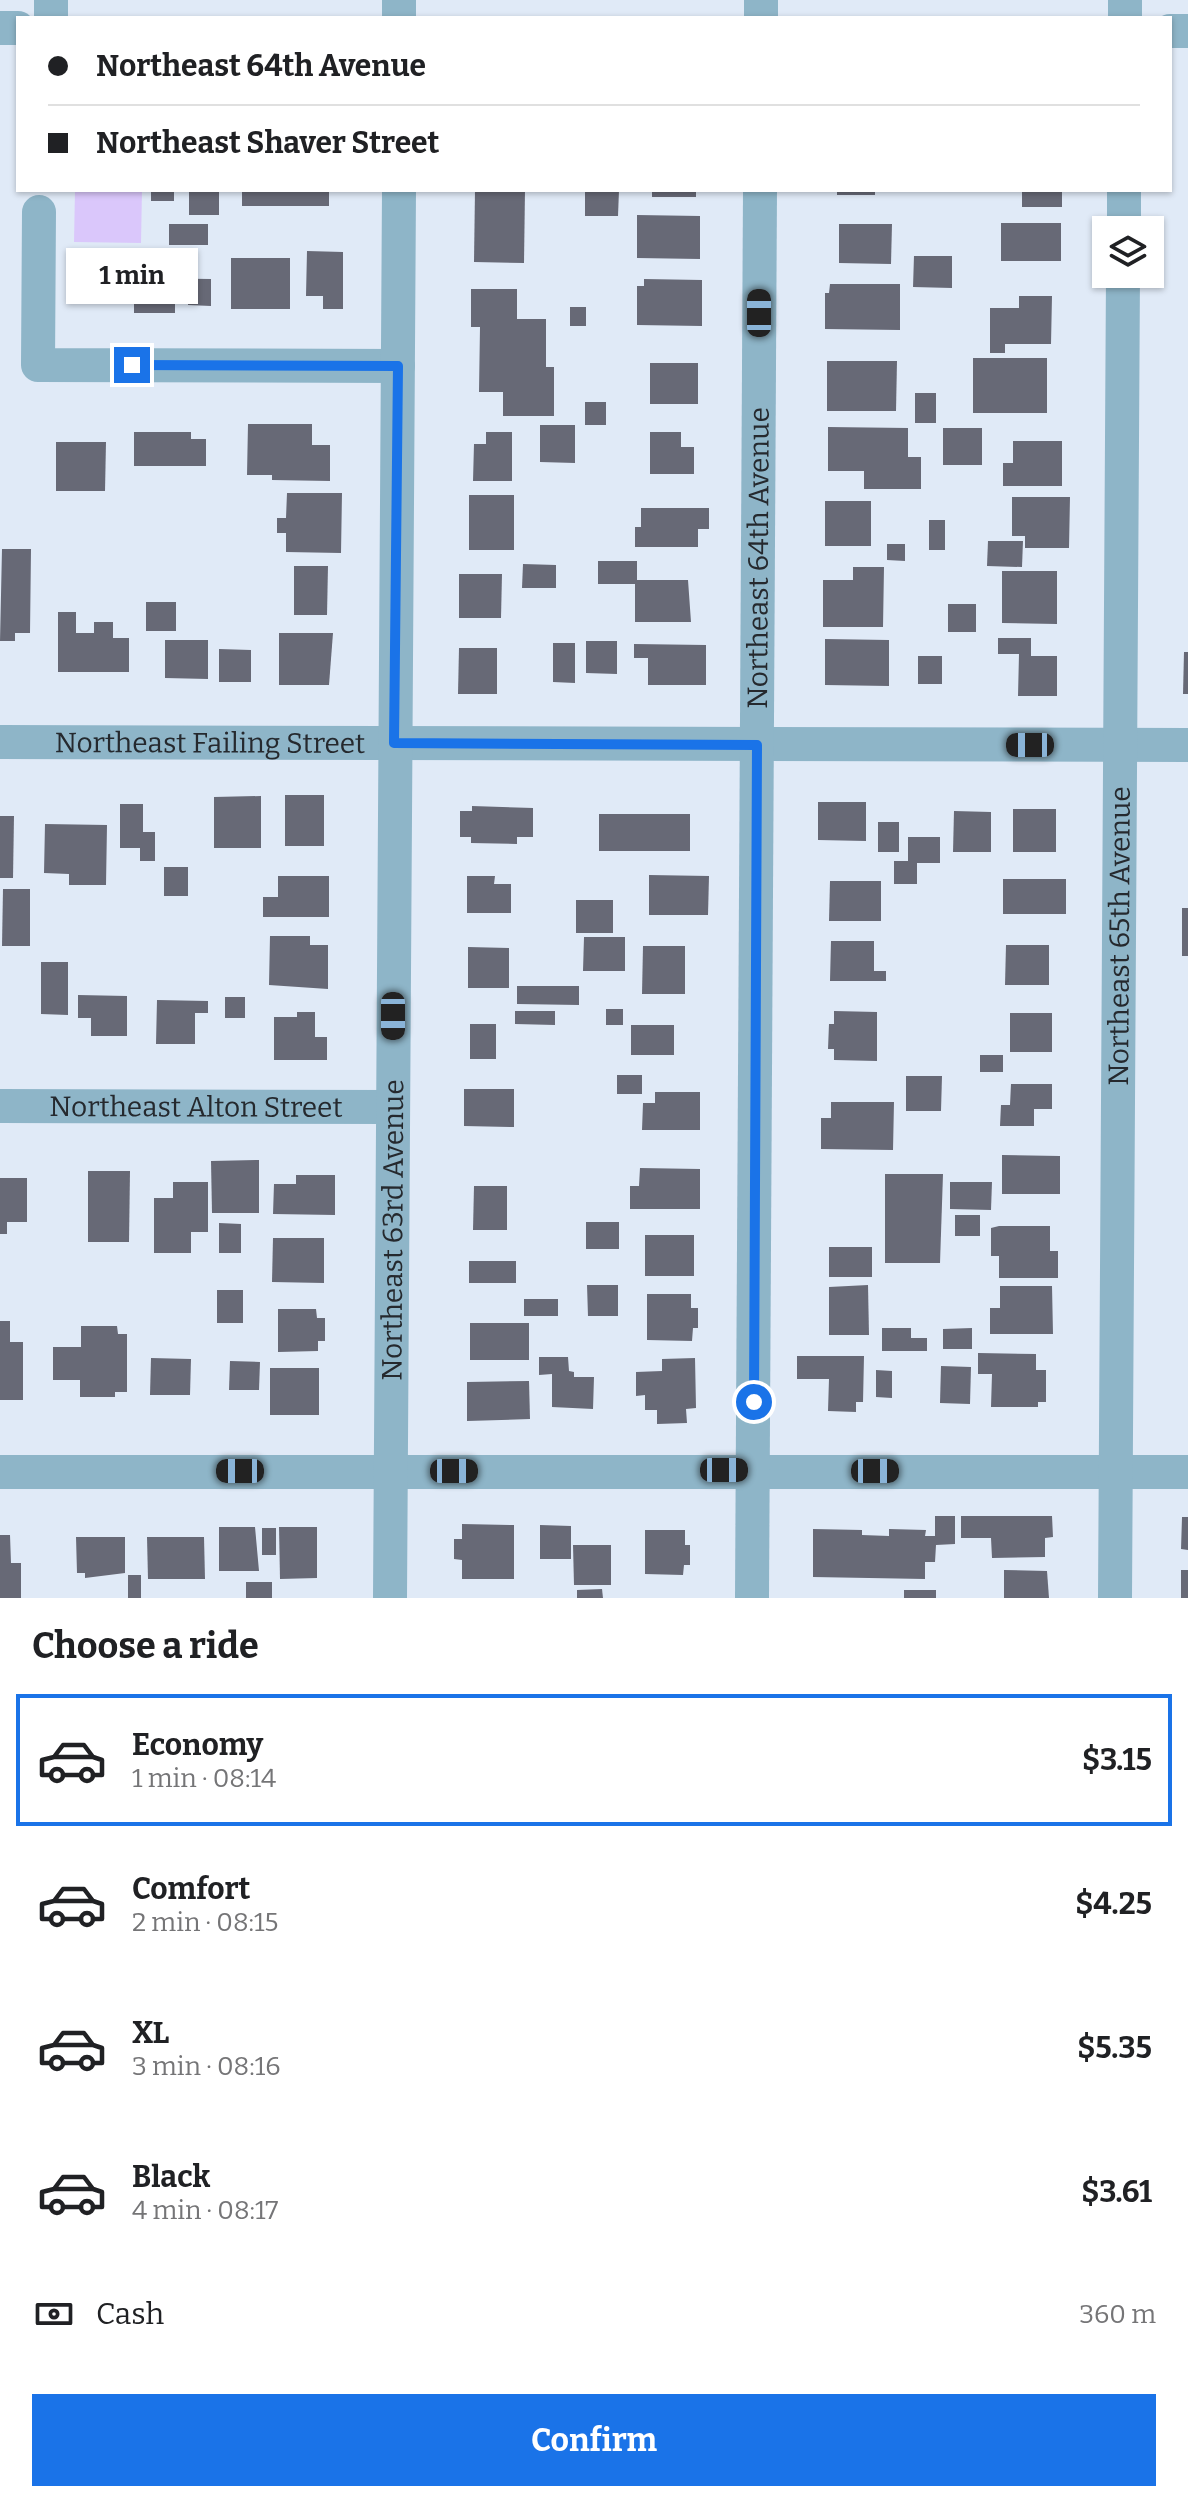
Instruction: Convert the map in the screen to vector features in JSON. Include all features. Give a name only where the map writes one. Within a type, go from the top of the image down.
[{"type":"street","name":"Northeast 63rd Avenue","points":[[390,1598],[399,192]]},
{"type":"street","name":"Northeast 64th Avenue","points":[[752,1598],[760,192]]},
{"type":"street","points":[[1124,192],[1124,216]]},
{"type":"street","points":[[39,212],[38,365],[398,366]]},
{"type":"street","name":"Northeast 65th Avenue","points":[[1115,1598],[1123,288]]},
{"type":"street","name":"Northeast Failing Street","points":[[0,742],[1188,745]]},
{"type":"street","name":"Northeast Alton Street","points":[[0,1106],[392,1107]]},
{"type":"street","points":[[0,1472],[1188,1472]]},
{"type":"shaded area","points":[[75,192],[142,192],[141,243],[74,242]]},
{"type":"building","points":[[151,192],[174,192],[174,201],[151,201]]},
{"type":"building","points":[[189,192],[219,192],[219,215],[189,215]]},
{"type":"building","points":[[242,192],[329,192],[329,206],[242,206]]},
{"type":"building","points":[[475,192],[525,192],[524,263],[474,262]]},
{"type":"building","points":[[585,192],[619,192],[618,216],[585,216]]},
{"type":"building","points":[[652,192],[696,192],[696,197],[652,197]]},
{"type":"building","points":[[837,192],[875,192],[875,195],[837,195]]},
{"type":"building","points":[[1022,192],[1062,192],[1062,207],[1022,207]]},
{"type":"building","points":[[637,215],[700,216],[700,259],[637,258]]},
{"type":"building","points":[[1001,223],[1061,223],[1061,261],[1001,261]]},
{"type":"building","points":[[169,224],[208,224],[208,245],[169,245]]},
{"type":"building","points":[[839,224],[892,224],[891,264],[839,263]]},
{"type":"building","points":[[307,251],[343,252],[343,309],[323,309],[323,296],[306,296]]},
{"type":"building","points":[[914,256],[952,256],[952,288],[913,287]]},
{"type":"building","points":[[231,258],[290,258],[290,309],[231,309]]},
{"type":"building","points":[[134,278],[211,279],[211,306],[188,305],[188,287],[175,287],[175,313],[134,313]]},
{"type":"building","points":[[644,279],[702,280],[702,326],[637,325],[637,286],[644,286]]},
{"type":"building","points":[[830,284],[900,284],[900,330],[825,329],[825,293],[829,293]]},
{"type":"building","points":[[471,289],[517,289],[517,319],[546,319],[546,367],[554,367],[554,416],[503,416],[503,392],[479,392],[480,327],[471,327]]},
{"type":"building","points":[[1019,296],[1052,296],[1051,344],[1005,344],[1005,353],[990,353],[990,308],[1019,308]]},
{"type":"building","points":[[570,307],[586,307],[586,326],[570,326]]},
{"type":"building","points":[[973,358],[1047,358],[1047,413],[973,413]]},
{"type":"building","points":[[827,361],[897,361],[896,411],[827,411]]},
{"type":"building","points":[[650,363],[698,363],[698,404],[650,404]]},
{"type":"building","points":[[915,393],[936,393],[936,423],[915,423]]},
{"type":"building","points":[[585,402],[606,402],[606,425],[585,425]]},
{"type":"building","points":[[248,424],[312,424],[312,445],[330,445],[330,481],[272,480],[272,475],[247,475]]},
{"type":"building","points":[[540,425],[575,425],[575,463],[540,462]]},
{"type":"building","points":[[828,427],[908,428],[908,457],[921,457],[921,489],[864,489],[864,471],[828,471]]},
{"type":"building","points":[[943,428],[982,428],[982,465],[943,465]]},
{"type":"building","points":[[134,432],[191,432],[191,439],[206,439],[206,466],[134,466]]},
{"type":"building","points":[[486,432],[512,432],[512,481],[473,481],[474,444],[486,444]]},
{"type":"building","points":[[650,432],[681,432],[681,447],[694,447],[694,474],[650,474]]},
{"type":"building","points":[[1013,441],[1062,441],[1062,486],[1003,486],[1003,463],[1013,463]]},
{"type":"building","points":[[56,442],[106,442],[105,491],[56,491]]},
{"type":"building","points":[[287,493],[342,493],[341,553],[286,552],[286,533],[277,533],[277,518],[286,518]]},
{"type":"building","points":[[469,495],[514,495],[514,550],[469,550]]},
{"type":"building","points":[[1012,497],[1070,497],[1069,548],[1025,548],[1025,536],[1012,536]]},
{"type":"building","points":[[825,501],[871,501],[871,546],[825,546]]},
{"type":"building","points":[[641,508],[709,508],[709,529],[698,529],[698,547],[635,547],[635,527],[641,527]]},
{"type":"building","points":[[929,520],[945,520],[945,550],[929,550]]},
{"type":"building","points":[[988,541],[1023,541],[1022,567],[987,566]]},
{"type":"building","points":[[887,544],[905,544],[905,561],[887,560]]},
{"type":"building","points":[[2,549],[31,549],[30,633],[15,633],[15,641],[0,641]]},
{"type":"building","points":[[598,561],[637,561],[637,580],[688,580],[691,622],[635,622],[635,584],[598,584]]},
{"type":"building","points":[[523,564],[556,565],[556,588],[522,588]]},
{"type":"building","points":[[294,566],[328,566],[327,615],[294,615]]},
{"type":"building","points":[[853,567],[884,567],[883,627],[823,627],[823,580],[853,580]]},
{"type":"building","points":[[1002,571],[1057,571],[1057,624],[1002,623]]},
{"type":"building","points":[[459,574],[502,574],[501,618],[459,618]]},
{"type":"building","points":[[146,602],[176,602],[176,631],[146,631]]},
{"type":"building","points":[[948,604],[976,604],[976,632],[948,632]]},
{"type":"building","points":[[58,612],[76,612],[76,633],[94,633],[94,622],[113,622],[113,638],[129,638],[129,672],[58,672]]},
{"type":"building","points":[[279,633],[333,633],[329,685],[279,685]]},
{"type":"building","points":[[998,638],[1031,638],[1031,656],[1057,656],[1057,696],[1018,696],[1019,654],[998,654]]},
{"type":"building","points":[[825,639],[889,640],[889,686],[825,685]]},
{"type":"building","points":[[165,640],[208,640],[208,679],[165,678]]},
{"type":"building","points":[[586,641],[617,641],[617,674],[586,673]]},
{"type":"building","points":[[553,643],[575,643],[575,683],[553,682]]},
{"type":"building","points":[[634,644],[706,645],[706,685],[648,685],[648,658],[634,658]]},
{"type":"building","points":[[459,648],[497,648],[497,694],[458,694]]},
{"type":"building","points":[[219,649],[251,650],[251,682],[219,682]]},
{"type":"building","points":[[1184,652],[1188,652],[1188,694],[1183,694]]},
{"type":"building","points":[[918,656],[942,656],[942,684],[918,684]]},
{"type":"building","points":[[285,795],[324,795],[324,846],[285,846]]},
{"type":"building","points":[[261,796],[261,848],[214,848],[214,797]]},
{"type":"building","points":[[818,802],[866,802],[866,841],[818,840]]},
{"type":"building","points":[[120,804],[143,804],[143,832],[155,832],[155,861],[140,861],[140,848],[120,848]]},
{"type":"building","points":[[472,806],[533,808],[533,837],[517,837],[517,844],[471,843],[471,837],[460,837],[460,811],[472,811]]},
{"type":"building","points":[[1013,809],[1056,809],[1056,852],[1013,852]]},
{"type":"building","points":[[954,811],[991,812],[991,852],[953,852]]},
{"type":"building","points":[[599,814],[690,814],[690,851],[599,851]]},
{"type":"building","points":[[0,816],[14,816],[13,878],[0,878]]},
{"type":"building","points":[[878,822],[899,822],[899,852],[878,852]]},
{"type":"building","points":[[45,824],[107,825],[106,885],[69,885],[69,874],[44,873]]},
{"type":"building","points":[[908,837],[940,837],[940,863],[917,863],[917,884],[894,884],[894,861],[908,861]]},
{"type":"building","points":[[164,867],[188,867],[188,896],[164,896]]},
{"type":"building","points":[[649,875],[709,876],[708,915],[649,915]]},
{"type":"building","points":[[278,876],[329,876],[329,917],[263,917],[263,897],[278,897]]},
{"type":"building","points":[[467,876],[495,876],[494,884],[511,884],[511,913],[467,913]]},
{"type":"building","points":[[1003,879],[1066,879],[1066,914],[1003,914]]},
{"type":"building","points":[[830,881],[881,881],[881,921],[829,921]]},
{"type":"building","points":[[3,889],[30,889],[30,946],[2,946]]},
{"type":"building","points":[[576,900],[613,900],[613,933],[576,933]]},
{"type":"building","points":[[1182,908],[1188,908],[1188,956],[1182,956]]},
{"type":"building","points":[[270,936],[310,936],[310,945],[328,945],[328,989],[269,985]]},
{"type":"building","points":[[584,937],[625,937],[625,971],[583,971]]},
{"type":"building","points":[[831,941],[874,941],[874,971],[886,971],[886,981],[830,981]]},
{"type":"building","points":[[1006,945],[1049,945],[1049,985],[1005,985]]},
{"type":"building","points":[[643,946],[685,946],[685,994],[642,994]]},
{"type":"building","points":[[468,947],[509,948],[509,988],[468,988]]},
{"type":"building","points":[[41,962],[68,962],[68,1015],[41,1014]]},
{"type":"building","points":[[517,986],[579,986],[579,1005],[517,1004]]},
{"type":"building","points":[[78,995],[127,996],[127,1036],[91,1036],[91,1018],[78,1018]]},
{"type":"building","points":[[225,997],[245,997],[245,1018],[225,1018]]},
{"type":"building","points":[[157,1000],[208,1001],[208,1013],[195,1013],[195,1044],[156,1044]]},
{"type":"building","points":[[606,1009],[623,1009],[623,1025],[606,1025]]},
{"type":"building","points":[[515,1011],[555,1011],[555,1025],[515,1024]]},
{"type":"building","points":[[834,1011],[877,1012],[877,1061],[834,1060],[834,1049],[828,1049],[829,1024],[834,1024]]},
{"type":"building","points":[[297,1012],[315,1012],[315,1037],[327,1037],[327,1060],[274,1060],[274,1017],[297,1017]]},
{"type":"building","points":[[1010,1013],[1052,1013],[1052,1052],[1010,1052]]},
{"type":"building","points":[[470,1024],[496,1024],[496,1059],[470,1059]]},
{"type":"building","points":[[631,1025],[674,1025],[674,1055],[631,1055]]},
{"type":"building","points":[[980,1055],[1003,1055],[1003,1072],[980,1072]]},
{"type":"building","points":[[617,1075],[642,1075],[642,1094],[617,1094]]},
{"type":"building","points":[[906,1076],[942,1076],[941,1111],[906,1111]]},
{"type":"building","points":[[1011,1084],[1052,1084],[1052,1109],[1034,1109],[1034,1126],[1000,1126],[1001,1105],[1010,1105]]},
{"type":"building","points":[[464,1089],[514,1089],[514,1127],[464,1126]]},
{"type":"building","points":[[655,1092],[700,1092],[700,1130],[642,1130],[643,1103],[655,1103]]},
{"type":"building","points":[[831,1102],[894,1102],[893,1150],[821,1149],[821,1118],[831,1118]]},
{"type":"building","points":[[1002,1155],[1060,1156],[1060,1194],[1002,1194]]},
{"type":"building","points":[[259,1160],[259,1213],[212,1213],[211,1161]]},
{"type":"building","points":[[640,1168],[700,1169],[700,1209],[630,1209],[630,1186],[639,1186]]},
{"type":"building","points":[[88,1171],[130,1171],[129,1242],[88,1242]]},
{"type":"building","points":[[885,1174],[943,1174],[940,1263],[885,1263]]},
{"type":"building","points":[[296,1175],[335,1175],[335,1215],[273,1214],[274,1184],[296,1184]]},
{"type":"building","points":[[0,1178],[27,1178],[27,1222],[7,1222],[7,1234],[0,1234]]},
{"type":"building","points":[[173,1182],[208,1182],[208,1232],[191,1232],[191,1253],[154,1253],[154,1198],[173,1198]]},
{"type":"building","points":[[950,1182],[992,1182],[991,1210],[950,1209]]},
{"type":"building","points":[[474,1186],[507,1186],[507,1230],[473,1230]]},
{"type":"building","points":[[955,1215],[980,1215],[980,1236],[955,1236]]},
{"type":"building","points":[[586,1222],[619,1222],[619,1249],[586,1249]]},
{"type":"building","points":[[219,1223],[241,1224],[241,1253],[219,1253]]},
{"type":"building","points":[[1050,1226],[1050,1251],[1058,1251],[1058,1278],[999,1278],[999,1256],[991,1256],[991,1228]]},
{"type":"building","points":[[645,1235],[694,1235],[694,1276],[645,1276]]},
{"type":"building","points":[[273,1238],[324,1238],[324,1283],[272,1282]]},
{"type":"building","points":[[829,1247],[872,1247],[872,1277],[829,1277]]},
{"type":"building","points":[[469,1261],[516,1261],[516,1283],[469,1283]]},
{"type":"building","points":[[587,1285],[618,1285],[618,1316],[588,1316]]},
{"type":"building","points":[[868,1285],[869,1335],[829,1335],[829,1287]]},
{"type":"building","points":[[1000,1286],[1052,1286],[1053,1334],[990,1334],[990,1308],[1000,1308]]},
{"type":"building","points":[[217,1290],[243,1290],[243,1323],[217,1323]]},
{"type":"building","points":[[647,1294],[691,1294],[691,1308],[698,1308],[698,1328],[693,1328],[692,1341],[647,1340]]},
{"type":"building","points":[[524,1299],[558,1299],[558,1316],[524,1316]]},
{"type":"building","points":[[278,1309],[316,1309],[317,1318],[325,1318],[325,1341],[318,1341],[318,1351],[278,1352]]},
{"type":"building","points":[[0,1321],[10,1321],[10,1342],[23,1342],[23,1400],[0,1400]]},
{"type":"building","points":[[470,1323],[529,1323],[529,1360],[470,1360]]},
{"type":"building","points":[[81,1326],[117,1326],[118,1334],[127,1334],[127,1392],[115,1392],[115,1397],[80,1397],[80,1380],[53,1380],[53,1347],[81,1347]]},
{"type":"building","points":[[882,1328],[911,1328],[911,1338],[927,1338],[927,1351],[882,1351]]},
{"type":"building","points":[[972,1328],[972,1349],[943,1349],[943,1329]]},
{"type":"building","points":[[978,1353],[1036,1354],[1036,1370],[1046,1370],[1046,1402],[1038,1402],[1038,1407],[991,1407],[992,1374],[978,1374]]},
{"type":"building","points":[[797,1356],[864,1356],[863,1402],[856,1402],[856,1412],[828,1411],[829,1379],[797,1379]]},
{"type":"building","points":[[539,1357],[568,1357],[569,1371],[574,1372],[574,1377],[594,1377],[593,1409],[552,1407],[552,1374],[539,1375]]},
{"type":"building","points":[[151,1358],[191,1359],[190,1395],[150,1395]]},
{"type":"building","points":[[695,1358],[696,1408],[686,1409],[687,1423],[657,1424],[657,1410],[645,1410],[645,1395],[636,1396],[636,1372],[662,1371],[662,1359]]},
{"type":"building","points":[[230,1361],[260,1362],[259,1390],[229,1390]]},
{"type":"building","points":[[941,1366],[971,1367],[970,1404],[940,1403]]},
{"type":"building","points":[[270,1368],[319,1368],[319,1415],[270,1415]]},
{"type":"building","points":[[876,1370],[892,1371],[892,1398],[876,1397]]},
{"type":"building","points":[[529,1381],[530,1419],[467,1421],[467,1382]]},
{"type":"building","points":[[935,1516],[955,1516],[955,1544],[936,1545],[935,1562],[925,1562],[925,1579],[813,1577],[813,1529],[862,1530],[862,1535],[889,1536],[889,1529],[926,1530],[925,1536],[935,1536]]},
{"type":"building","points":[[961,1516],[1052,1516],[1053,1537],[1045,1538],[1045,1557],[992,1558],[991,1538],[961,1538]]},
{"type":"building","points":[[1182,1517],[1188,1517],[1188,1550],[1181,1549]]},
{"type":"building","points":[[462,1524],[514,1525],[514,1579],[462,1579],[462,1560],[454,1559],[454,1539],[462,1539]]},
{"type":"building","points":[[540,1525],[571,1526],[571,1559],[540,1559]]},
{"type":"building","points":[[219,1527],[255,1527],[259,1571],[219,1571]]},
{"type":"building","points":[[279,1527],[317,1527],[317,1578],[280,1579]]},
{"type":"building","points":[[262,1528],[276,1528],[276,1555],[262,1555]]},
{"type":"building","points":[[645,1530],[685,1530],[685,1545],[690,1545],[690,1565],[684,1565],[683,1575],[645,1574]]},
{"type":"building","points":[[0,1535],[10,1535],[11,1563],[21,1563],[21,1598],[0,1598]]},
{"type":"building","points":[[76,1537],[125,1537],[125,1573],[85,1578],[85,1573],[77,1573]]},
{"type":"building","points":[[147,1537],[204,1537],[205,1579],[148,1579]]},
{"type":"building","points":[[573,1545],[611,1545],[611,1585],[574,1585]]},
{"type":"building","points":[[1004,1570],[1047,1571],[1049,1598],[1004,1598]]},
{"type":"building","points":[[1181,1570],[1188,1570],[1188,1598],[1181,1598]]},
{"type":"building","points":[[128,1575],[141,1575],[141,1598],[128,1598]]},
{"type":"building","points":[[246,1582],[272,1582],[272,1598],[246,1598]]},
{"type":"building","points":[[602,1589],[603,1598],[577,1598],[577,1590]]},
{"type":"building","points":[[904,1590],[936,1590],[936,1598],[904,1598]]},
{"type":"route","points":[[132,365],[398,366],[394,743],[757,745],[754,1402]]}]
